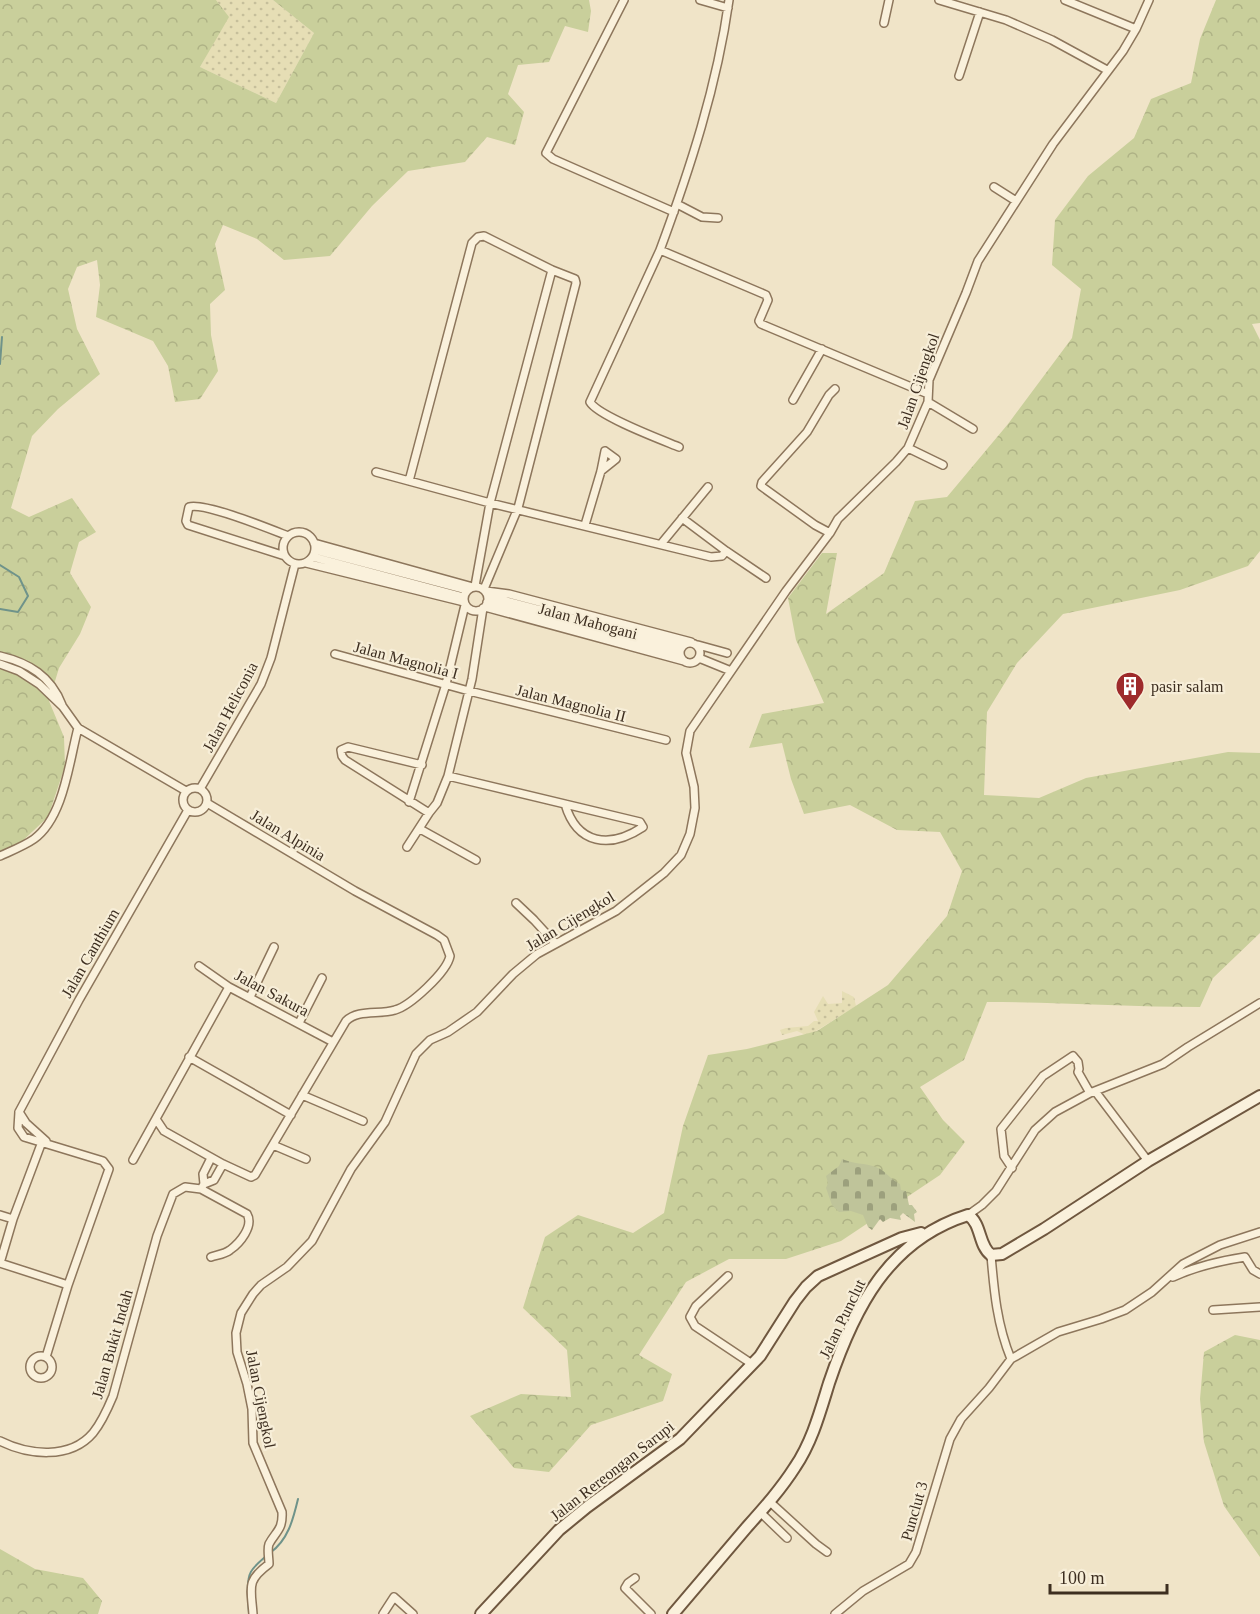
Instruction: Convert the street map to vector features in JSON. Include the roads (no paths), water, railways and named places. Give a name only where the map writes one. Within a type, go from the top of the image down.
[{"type":"main road","points":[[968,1215],[976,1224],[985,1250],[991,1255],[1002,1254],[1148,1161],[1260,1096]]},
{"type":"main road","name":"Jalan Punclut","points":[[673,1614],[770,1502],[796,1466],[810,1441],[835,1367],[862,1303],[877,1280],[913,1243],[930,1231],[968,1215]]},
{"type":"main road","name":"Jalan Rereongan Sarupi","points":[[481,1614],[559,1530],[680,1439],[752,1364],[777,1332],[795,1301],[818,1276],[902,1238],[930,1231]]},
{"type":"street","points":[[624,0],[546,154],[675,208],[702,217],[718,218]]},
{"type":"street","points":[[700,0],[728,8]]},
{"type":"street","points":[[679,447],[646,434],[600,411],[590,402],[660,250],[690,170],[707,104],[729,0]]},
{"type":"street","points":[[884,23],[890,0]]},
{"type":"street","points":[[939,0],[1006,20],[1052,40],[1107,70]]},
{"type":"street","points":[[1065,0],[1136,29]]},
{"type":"street","name":"Jalan Cijengkol","points":[[253,1614],[252,1580],[269,1564],[268,1547],[281,1526],[282,1512],[253,1443],[252,1409],[237,1352],[236,1333],[241,1313],[253,1294],[287,1267],[312,1241],[351,1169],[385,1122],[416,1054],[430,1040],[448,1032],[477,1012],[513,974],[537,954],[616,911],[664,873],[681,855],[690,834],[696,808],[686,753],[690,731],[838,519],[908,448],[928,398],[928,380],[978,261],[1053,144],[1123,51],[1149,0]]},
{"type":"street","points":[[959,76],[980,12]]},
{"type":"street","points":[[993,187],[1016,201]]},
{"type":"street","points":[[407,847],[437,803],[447,776],[470,692],[485,599],[518,508],[576,283],[573,278],[484,236],[478,237],[472,243],[409,481]]},
{"type":"street","points":[[660,250],[765,294],[768,300],[759,321],[760,324],[822,349],[928,398],[973,429]]},
{"type":"street","points":[[409,802],[446,684],[490,503],[552,270]]},
{"type":"street","points":[[794,400],[822,349]]},
{"type":"street","points":[[830,533],[815,525],[762,486],[762,482],[807,432],[830,393],[835,389]]},
{"type":"street","points":[[908,448],[943,465]]},
{"type":"street","points":[[585,525],[601,471]]},
{"type":"street","points":[[376,472],[490,503],[711,557],[722,556],[726,551]]},
{"type":"street","points":[[661,544],[708,487]]},
{"type":"street","points":[[288,536],[223,513],[195,506],[189,507],[186,518],[188,525],[285,556],[295,564],[306,563],[468,595],[681,650],[694,644]]},
{"type":"street","points":[[682,518],[766,578]]},
{"type":"street","points":[[285,556],[283,545],[288,536],[293,533],[304,533],[310,537],[314,550],[306,563]]},
{"type":"street","points":[[314,550],[468,595]]},
{"type":"street","points":[[314,550],[468,595]]},
{"type":"street","name":"Jalan Heliconia","points":[[200,789],[261,684],[271,658],[295,564]]},
{"type":"street","points":[[468,595],[473,611],[485,599],[509,594],[727,653]]},
{"type":"street","name":"Jalan Mahogani","points":[[485,599],[684,661]]},
{"type":"street","points":[[681,650],[684,661],[693,663],[699,658],[701,651],[694,644]]},
{"type":"street","name":"Jalan Magnolia I","points":[[335,654],[470,692]]},
{"type":"street","points":[[0,656],[40,673],[57,693],[63,707],[78,728],[186,791]]},
{"type":"street","points":[[699,658],[731,671]]},
{"type":"street","points":[[0,663],[27,675],[63,707]]},
{"type":"street","name":"Jalan Magnolia II","points":[[470,692],[666,740]]},
{"type":"street","points":[[0,856],[40,834],[55,812],[78,728]]},
{"type":"street","points":[[422,765],[351,748],[342,750],[345,760],[429,813]]},
{"type":"street","points":[[447,776],[565,804],[640,822],[643,827],[620,840],[598,840],[573,824],[565,804]]},
{"type":"street","points":[[195,788],[200,789],[206,795],[207,803],[199,812],[188,810],[183,803],[182,799],[186,791],[195,788]]},
{"type":"street","name":"Jalan Alpinia","points":[[207,803],[355,891],[437,934],[444,940],[450,956],[446,965],[429,985],[411,1001],[394,1011],[349,1017],[333,1042]]},
{"type":"street","name":"Jalan Canthium","points":[[68,1285],[109,1169],[104,1161],[24,1137],[19,1131],[19,1112],[79,1000],[188,810]]},
{"type":"street","points":[[420,829],[476,860]]},
{"type":"street","points":[[516,903],[555,943]]},
{"type":"street","points":[[250,996],[274,947]]},
{"type":"street","name":"Jalan Sakura","points":[[199,966],[230,987],[333,1042]]},
{"type":"street","points":[[299,1023],[322,978]]},
{"type":"street","points":[[133,1160],[230,987]]},
{"type":"street","points":[[968,1215],[996,1191],[1035,1131],[1055,1112],[1093,1092],[1163,1064],[1260,1003]]},
{"type":"street","points":[[156,1119],[164,1131],[251,1178],[255,1175],[333,1042]]},
{"type":"street","points":[[1012,1168],[1004,1156],[1001,1129],[1043,1076],[1073,1056],[1079,1069],[1077,1072],[1148,1161]]},
{"type":"street","points":[[189,1057],[291,1114]]},
{"type":"street","points":[[302,1095],[363,1121]]},
{"type":"street","points":[[42,1141],[13,1219],[0,1263],[68,1285],[46,1357]]},
{"type":"street","points":[[273,1145],[306,1159]]},
{"type":"street","points":[[203,1186],[203,1174],[211,1158]]},
{"type":"street","points":[[203,1186],[214,1179],[223,1164]]},
{"type":"street","points":[[203,1186],[250,1218],[250,1225],[229,1251],[211,1257]]},
{"type":"street","name":"Jalan Bukit Indah","points":[[0,1441],[13,1447],[46,1452],[62,1451],[92,1434],[113,1396],[167,1205],[179,1189],[203,1186]]},
{"type":"street","points":[[0,1215],[13,1219]]},
{"type":"street","points":[[991,1255],[997,1315],[1011,1359],[1058,1332],[1125,1310],[1152,1292],[1183,1264],[1209,1250],[1258,1235]]},
{"type":"street","points":[[1165,1281],[1189,1269],[1215,1261],[1245,1257],[1253,1270],[1260,1274]]},
{"type":"street","points":[[728,1276],[696,1306],[690,1317],[695,1326],[752,1364]]},
{"type":"street","points":[[1213,1310],[1260,1307]]},
{"type":"street","name":"Punclut 3","points":[[835,1614],[863,1591],[909,1564],[916,1552],[946,1448],[962,1419],[1011,1359]]},
{"type":"street","points":[[770,1502],[826,1552]]},
{"type":"street","points":[[760,1512],[787,1538]]},
{"type":"street","points":[[635,1578],[625,1588],[651,1614]]},
{"type":"street","points":[[383,1614],[394,1597],[413,1614]]},
{"type":"waterway","points":[[0,364],[2,337]]},
{"type":"waterway","points":[[0,565],[19,577],[28,596],[18,612],[0,609]]},
{"type":"waterway","points":[[270,1553],[285,1536],[292,1522],[298,1499]]},
{"type":"waterway","points":[[248,1592],[251,1572],[265,1557]]},
{"type":"waterway","points":[[248,1598],[249,1614]]},
{"type":"place","name":"pasir salam","points":[[1130,712]]}]
